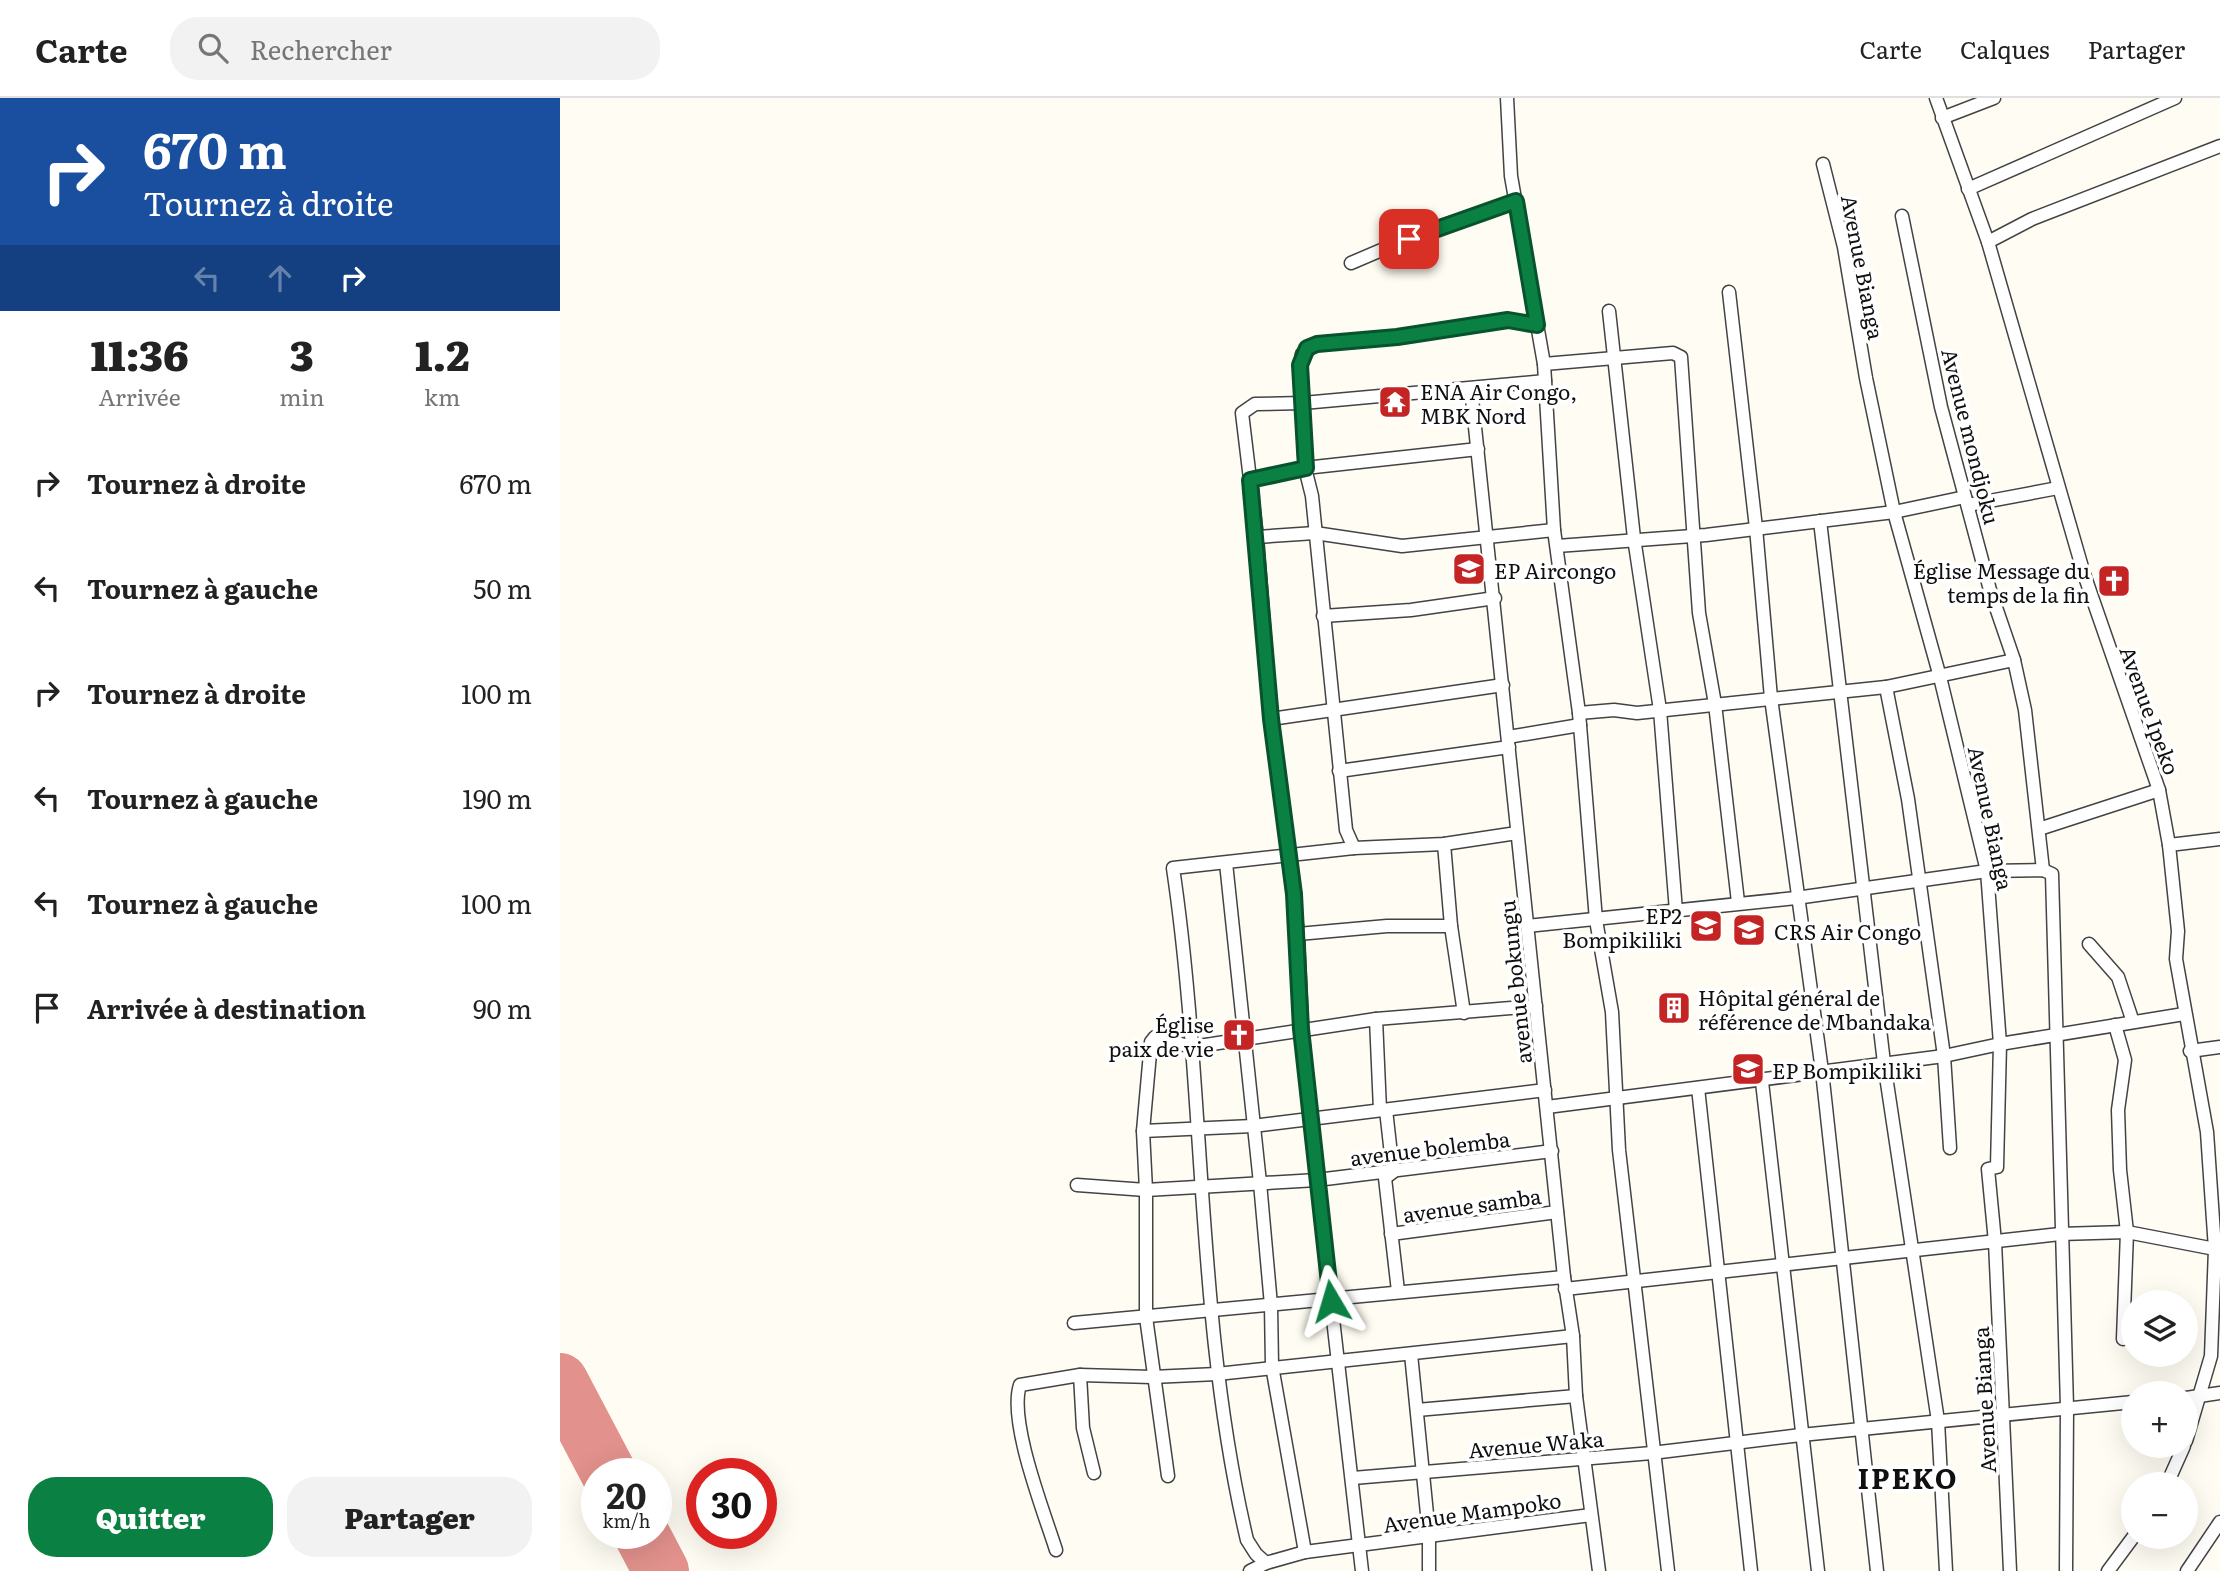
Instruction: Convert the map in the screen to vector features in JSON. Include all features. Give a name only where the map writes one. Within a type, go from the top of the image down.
[{"type":"street","points":[[1507,98],[1511,176],[1544,364],[1554,530],[1579,719],[1597,920],[1612,1012],[1614,1100],[1632,1281],[1668,1571]]},
{"type":"street","name":"Avenue Ipeko","points":[[1936,98],[1987,242],[2058,488],[2108,648],[2159,790],[2169,845],[2178,931],[2176,959],[2190,1051],[2207,1132],[2216,1249],[2216,1358],[2198,1406]]},
{"type":"street","points":[[1942,118],[1994,98]]},
{"type":"street","points":[[1968,189],[2175,98]]},
{"type":"street","points":[[1987,242],[2032,219],[2220,146]]},
{"type":"street","name":"Avenue Bianga","points":[[1823,163],[1844,247],[1853,312],[1895,512],[1940,677],[1987,871],[2000,1044],[1997,1167],[1988,1169],[1995,1242],[2010,1571]]},
{"type":"street","points":[[1351,263],[1426,231],[1516,201]]},
{"type":"street","name":"Avenue mondjoku","points":[[1902,216],[1941,407],[1990,590],[2014,660],[2032,752],[2043,870],[2053,878],[2056,1035]]},
{"type":"street","points":[[1729,292],[1756,528],[1771,698],[1796,898],[1822,1071],[1877,1571]]},
{"type":"street","points":[[1609,311],[1634,538],[1660,710],[1676,911]]},
{"type":"street","points":[[1354,848],[1346,830],[1339,771],[1312,496],[1306,468],[1300,365],[1307,348],[1317,344],[1397,337],[1508,320],[1537,325]]},
{"type":"street","points":[[1544,364],[1673,353],[1681,357],[1699,613],[1715,704],[1738,902]]},
{"type":"street","points":[[1362,1571],[1301,1029],[1298,934],[1271,719],[1257,537],[1242,412],[1255,404],[1303,403],[1545,381]]},
{"type":"street","name":"avenue bokungu","points":[[1471,389],[1489,536],[1564,1283],[1573,1336],[1576,1396],[1599,1571]]},
{"type":"street","points":[[1250,480],[1306,468],[1478,449]]},
{"type":"street","points":[[1558,546],[1820,521],[2058,488]]},
{"type":"street","points":[[1820,521],[1842,692],[1861,887],[1884,1063],[1910,1252],[1938,1421],[1946,1571]]},
{"type":"street","points":[[1257,537],[1315,533],[1402,546],[1554,530]]},
{"type":"street","points":[[1323,616],[1411,610],[1494,598]]},
{"type":"street","points":[[1339,771],[1508,742],[1579,719],[1886,687],[2014,660]]},
{"type":"street","points":[[1271,719],[1503,685]]},
{"type":"street","points":[[1886,687],[1908,799],[1944,1056],[1950,1149]]},
{"type":"street","points":[[2039,829],[2159,790]]},
{"type":"street","points":[[1266,1563],[1247,1540],[1217,1374],[1190,1008],[1173,868],[1354,848],[1444,844],[1517,833]]},
{"type":"street","points":[[2169,845],[2220,839]]},
{"type":"street","points":[[1444,844],[1451,926],[1464,1013]]},
{"type":"street","points":[[1226,863],[1260,1183],[1272,1366],[1305,1552]]},
{"type":"street","points":[[1527,926],[1796,898],[1987,871],[2043,870]]},
{"type":"street","points":[[1298,934],[1387,926],[1451,926]]},
{"type":"street","points":[[2089,944],[2118,977],[2133,1022]]},
{"type":"street","points":[[1168,1476],[1152,1377],[1146,1317],[1143,1131],[1152,1039],[1158,1036],[1192,1047],[1243,1037],[1376,1019],[1536,1006]]},
{"type":"street","points":[[1547,1107],[1762,1082],[1822,1071],[1944,1056],[2000,1044],[2184,1014]]},
{"type":"street","points":[[1376,1019],[1383,1110],[1393,1172],[1385,1178],[1398,1291]]},
{"type":"street","points":[[2115,1025],[2125,1060],[2118,1111],[2120,1170],[2127,1232],[2125,1290]]},
{"type":"street","points":[[2056,1035],[2067,1407],[2066,1571]]},
{"type":"street","points":[[2190,1051],[2220,1047]]},
{"type":"street","points":[[1762,1082],[1818,1571]]},
{"type":"street","points":[[1698,1088],[1751,1571]]},
{"type":"street","points":[[1143,1131],[1253,1126],[1545,1090]]},
{"type":"street","name":"avenue bolemba","points":[[1077,1185],[1146,1190],[1317,1180],[1552,1150]]},
{"type":"street","name":"avenue samba","points":[[1391,1234],[1558,1212]]},
{"type":"street","points":[[1074,1323],[1331,1301],[1398,1291],[1632,1281],[1782,1267],[2060,1234],[2127,1232],[2216,1249]]},
{"type":"street","points":[[1056,1550],[1021,1433],[1016,1396],[1020,1385],[1080,1375],[1152,1377],[1217,1374],[1272,1366],[1573,1336]]},
{"type":"street","points":[[1411,1354],[1429,1534],[1429,1571]]},
{"type":"street","points":[[1080,1375],[1083,1428],[1094,1473]]},
{"type":"street","points":[[2198,1397],[2220,1393]]},
{"type":"street","points":[[1417,1410],[1576,1396]]},
{"type":"street","name":"Avenue Waka","points":[[1353,1478],[1652,1453],[1801,1434],[2121,1403]]},
{"type":"street","name":"Avenue Mampoko","points":[[1250,1571],[1266,1563],[1305,1552],[1591,1515]]},
{"type":"street","points":[[2187,1571],[2220,1522]]},
{"type":"street","points":[[2108,1571],[2124,1549]]},
{"type":"runway","points":[[560,1381],[601,1458]]},
{"type":"runway","points":[[649,1549],[661,1571]]},
{"type":"place","name":"ENA Air Congo, MBK Nord","points":[[1395,402]]},
{"type":"place","name":"EP Aircongo","points":[[1469,569]]},
{"type":"place","name":"Église Message du temps de la fin","points":[[2114,581]]},
{"type":"place","name":"EP2 Bompikiliki","points":[[1706,926]]},
{"type":"place","name":"CRS Air Congo","points":[[1749,930]]},
{"type":"place","name":"Hôpital général de référence de Mbandaka","points":[[1674,1008]]},
{"type":"place","name":"Église paix de vie","points":[[1239,1035]]},
{"type":"place","name":"EP Bompikiliki","points":[[1748,1069]]},
{"type":"district","name":"IPEKO","points":[[1908,1477]]},
{"type":"route","points":[[1331,1301],[1301,1029],[1298,934],[1271,719],[1250,480],[1277,472],[1306,468],[1300,365],[1307,348],[1317,344],[1397,337],[1508,320],[1537,325],[1516,201],[1475,213],[1409,239]]}]
